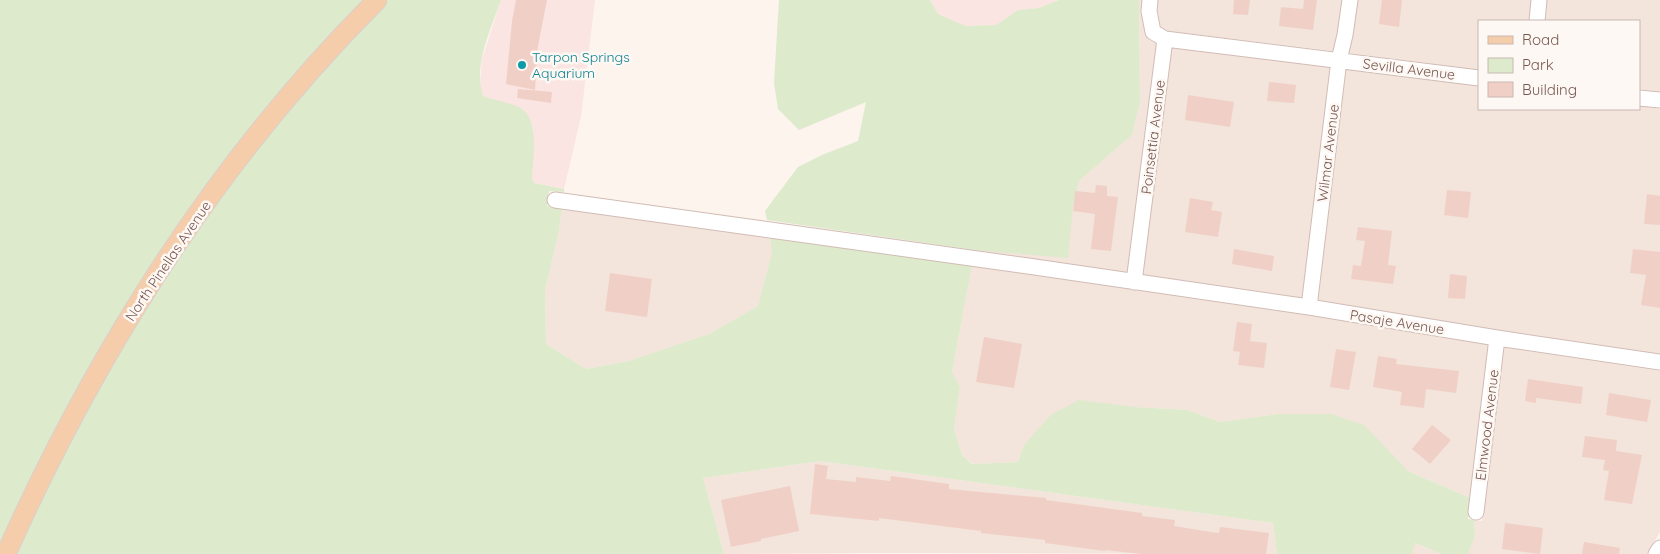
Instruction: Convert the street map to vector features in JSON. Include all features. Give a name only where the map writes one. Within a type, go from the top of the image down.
[{"type":"main road","name":"North Pinellas Avenue","points":[[6,554],[54,455],[112,347],[162,265],[213,193],[271,117],[352,25],[377,0]]},
{"type":"street","points":[[1150,0],[1149,11],[1152,32],[1165,39],[1339,60]]},
{"type":"street","name":"Wilmar Avenue","points":[[1309,307],[1339,60],[1346,35],[1350,0]]},
{"type":"street","points":[[1536,20],[1539,0]]},
{"type":"street","name":"Poinsettia Avenue","points":[[1134,282],[1165,39]]},
{"type":"street","name":"Sevilla Avenue","points":[[1339,60],[1478,78]]},
{"type":"street","points":[[1640,98],[1660,100]]},
{"type":"street","name":"Pasaje Avenue","points":[[555,200],[1309,307],[1497,338],[1660,362]]},
{"type":"street","name":"Elmwood Avenue","points":[[1476,512],[1497,338]]},
{"type":"street","points":[[1656,554],[1660,548]]},
{"type":"shaded area","points":[[501,0],[595,0],[581,117],[564,189],[534,183],[532,178],[533,129],[498,101],[483,96],[480,86],[482,59]]},
{"type":"shaded area","points":[[930,0],[1059,0],[1039,8],[1018,10],[996,25],[966,26],[938,14]]},
{"type":"shaded area","points":[[1139,0],[1142,0],[1141,10],[1145,34],[1149,40],[1157,44],[1128,273],[975,250],[1073,206],[1079,181],[1132,135],[1140,102]]},
{"type":"shaded area","points":[[1157,0],[1343,0],[1334,51],[1167,31],[1159,27],[1156,10]]},
{"type":"shaded area","points":[[1358,0],[1532,0],[1529,20],[1478,20],[1478,70],[1349,53]]},
{"type":"shaded area","points":[[1546,0],[1660,0],[1660,92],[1640,89],[1640,20],[1544,20]]},
{"type":"shaded area","points":[[1171,48],[1331,67],[1303,298],[1142,275]]},
{"type":"shaded area","points":[[1346,69],[1478,86],[1478,110],[1640,110],[1640,106],[1660,109],[1660,354],[1498,330],[1318,300]]},
{"type":"shaded area","points":[[562,209],[770,238],[772,252],[758,306],[709,334],[629,361],[586,369],[546,344],[545,290],[558,236]]},
{"type":"shaded area","points":[[972,266],[1308,315],[1489,345],[1470,498],[1278,414],[1220,422],[1188,410],[1135,407],[1024,445],[1018,462],[973,464],[962,455],[954,429],[960,387],[952,372]]},
{"type":"shaded area","points":[[1503,347],[1660,371],[1660,532],[1647,554],[1468,554],[1475,536],[1474,520],[1482,521]]},
{"type":"shaded area","points":[[820,461],[1273,523],[1277,554],[724,554],[703,478]]},
{"type":"shaded area","points":[[1414,543],[1441,554],[1412,554]]},
{"type":"green space","points":[[0,0],[366,0],[207,188],[0,549]]},
{"type":"green space","points":[[388,0],[501,0],[484,47],[480,84],[483,96],[517,106],[525,111],[530,119],[534,138],[532,178],[534,183],[564,189],[564,192],[549,191],[547,206],[562,209],[558,236],[545,290],[546,344],[586,369],[629,361],[709,334],[758,306],[772,252],[770,238],[972,266],[952,372],[960,387],[954,429],[962,455],[972,464],[1018,462],[1024,445],[1051,415],[1079,400],[1135,407],[1188,410],[1220,422],[1278,414],[1331,414],[1364,425],[1408,471],[1470,498],[1468,519],[1474,520],[1475,536],[1468,554],[1441,554],[1415,543],[1412,554],[1277,554],[1273,523],[820,461],[703,478],[724,554],[14,554],[66,447],[108,368],[151,296],[181,251],[212,206],[279,120],[350,39]]},
{"type":"green space","points":[[779,0],[930,0],[938,14],[966,26],[996,25],[1018,10],[1039,8],[1059,0],[1139,0],[1140,102],[1132,135],[1079,181],[1073,206],[1068,258],[975,250],[767,220],[765,211],[798,167],[858,141],[866,102],[799,130],[778,109],[774,83]]},
{"type":"building","name":"Tarpon Springs Aquarium","points":[[516,0],[547,0],[538,46],[535,90],[506,84]]},
{"type":"building","points":[[1234,0],[1250,0],[1248,15],[1233,14]]},
{"type":"building","points":[[1304,0],[1317,0],[1313,30],[1279,26],[1281,7],[1303,9]]},
{"type":"building","points":[[1382,0],[1402,0],[1399,27],[1379,24]]},
{"type":"building","points":[[1269,82],[1296,85],[1294,103],[1267,101]]},
{"type":"building","points":[[518,89],[552,92],[551,103],[517,98]]},
{"type":"building","points":[[1188,95],[1234,102],[1230,127],[1185,120]]},
{"type":"building","points":[[1096,185],[1107,186],[1107,196],[1118,197],[1111,251],[1091,249],[1095,214],[1073,211],[1075,191],[1095,193]]},
{"type":"building","points":[[1447,190],[1471,192],[1468,218],[1444,215]]},
{"type":"building","points":[[1647,194],[1660,196],[1660,225],[1644,224]]},
{"type":"building","points":[[1190,198],[1213,202],[1211,210],[1222,212],[1218,237],[1185,232]]},
{"type":"building","points":[[1358,227],[1392,231],[1388,265],[1396,266],[1393,284],[1351,279],[1353,265],[1361,266],[1365,241],[1356,240]]},
{"type":"building","points":[[1234,249],[1274,256],[1272,271],[1232,264]]},
{"type":"building","points":[[1633,249],[1660,252],[1660,308],[1641,305],[1646,275],[1630,273]]},
{"type":"building","points":[[610,273],[652,279],[647,317],[605,311]]},
{"type":"building","points":[[1450,274],[1467,276],[1465,299],[1448,298]]},
{"type":"building","points":[[1237,322],[1252,324],[1250,341],[1267,343],[1264,368],[1238,365],[1240,352],[1233,351]]},
{"type":"building","points":[[984,337],[1022,344],[1014,388],[976,382]]},
{"type":"building","points":[[1336,349],[1356,352],[1349,390],[1330,387]]},
{"type":"building","points":[[1378,356],[1397,359],[1396,364],[1459,371],[1456,393],[1426,389],[1424,408],[1400,405],[1402,392],[1373,387]]},
{"type":"building","points":[[1528,379],[1583,387],[1581,404],[1536,398],[1536,403],[1525,401]]},
{"type":"building","points":[[1609,393],[1651,400],[1647,422],[1606,415]]},
{"type":"building","points":[[1432,425],[1451,440],[1430,464],[1412,449]]},
{"type":"building","points":[[1585,436],[1617,440],[1616,451],[1642,455],[1632,504],[1604,500],[1609,471],[1603,470],[1605,460],[1582,457]]},
{"type":"building","points":[[815,464],[828,466],[826,479],[856,482],[856,477],[890,481],[891,476],[949,484],[949,489],[1046,498],[1046,500],[1142,513],[1142,516],[1175,520],[1174,526],[1211,532],[1219,533],[1220,527],[1269,533],[1266,554],[1141,554],[1105,551],[1045,543],[1045,540],[879,518],[879,521],[810,514]]},
{"type":"building","points":[[790,486],[799,531],[731,547],[721,500]]},
{"type":"building","points":[[1505,523],[1543,528],[1540,554],[1502,549]]},
{"type":"building","points":[[1584,542],[1620,548],[1619,554],[1582,554]]},
{"type":"place","name":"Tarpon Springs Aquarium","points":[[522,65]]}]
